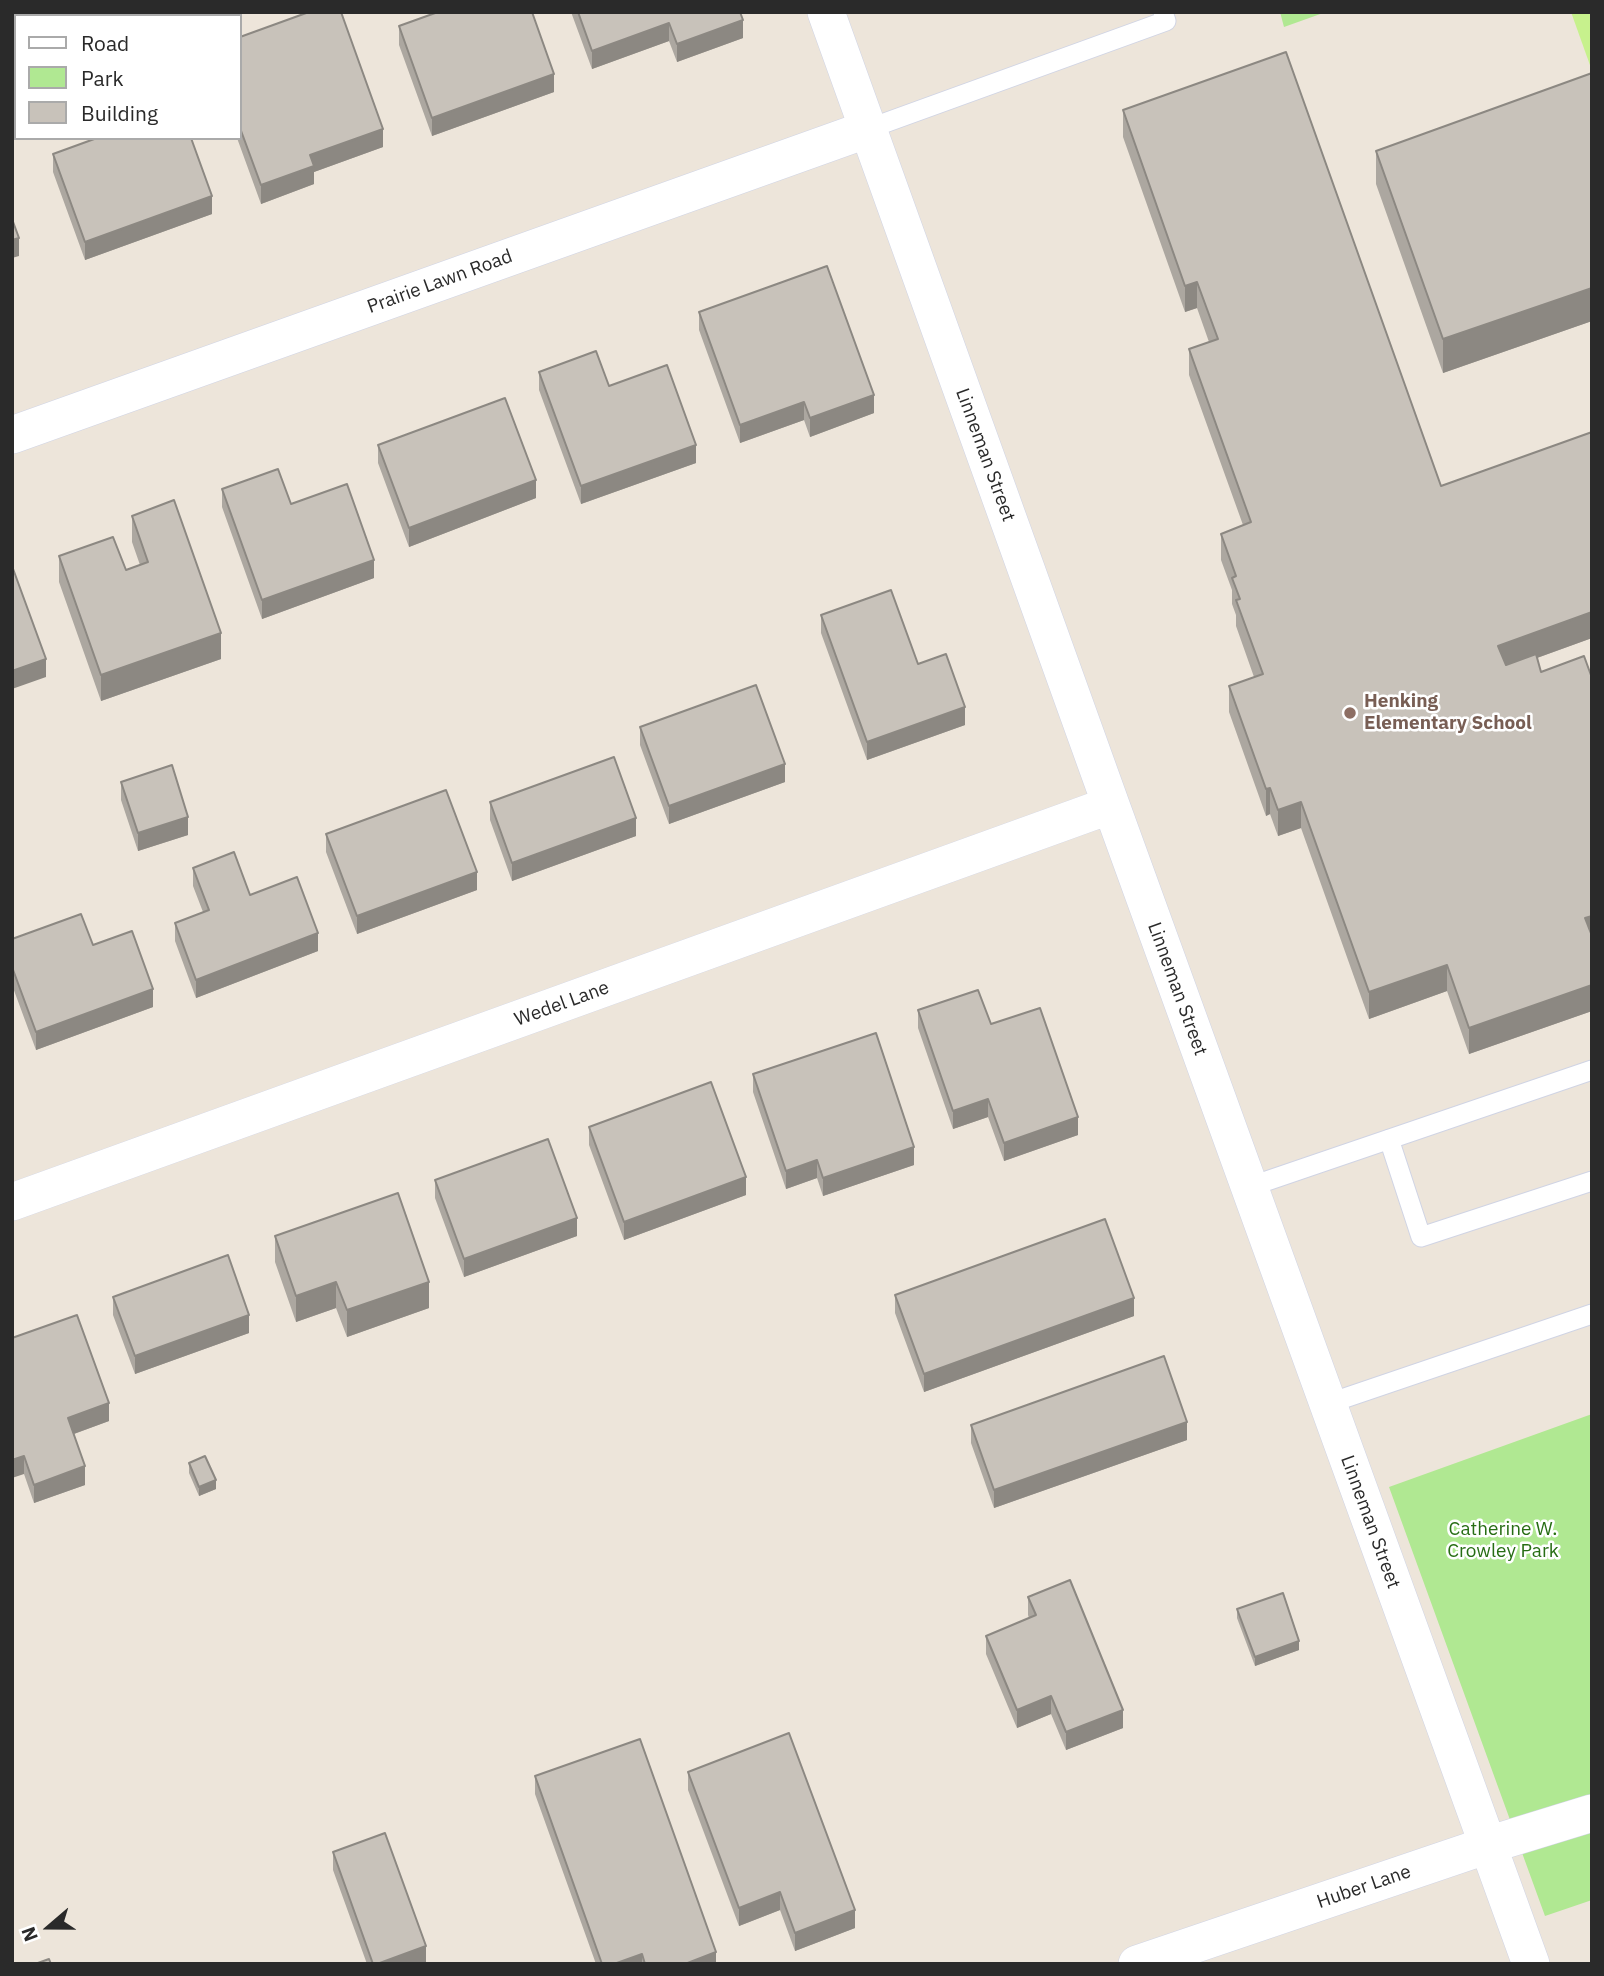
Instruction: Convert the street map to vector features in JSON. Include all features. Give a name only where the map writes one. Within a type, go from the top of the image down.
[{"type":"street","name":"Linneman Street","points":[[826,12],[1531,1964]]},
{"type":"street","name":"Prairie Lawn Road","points":[[12,435],[868,129]]},
{"type":"street","name":"Wedel Lane","points":[[12,1202],[1111,805]]},
{"type":"street","name":"Huber Lane","points":[[1137,1964],[1488,1845],[1592,1813]]},
{"type":"lane","points":[[868,129],[1166,20],[1163,12]]},
{"type":"lane","points":[[1249,1187],[1592,1070]]},
{"type":"lane","points":[[1389,1139],[1421,1237],[1592,1181]]},
{"type":"lane","points":[[1327,1404],[1592,1314]]},
{"type":"green space","points":[[1280,12],[1326,12],[1284,27]]},
{"type":"green space","points":[[1571,12],[1592,12],[1592,68],[1591,68]]},
{"type":"green space","name":"Catherine W. Crowley Park","points":[[1592,1414],[1592,1900],[1545,1916],[1389,1487]]},
{"type":"building","points":[[309,12],[341,12],[383,129],[310,155],[314,166],[261,185],[242,133],[242,36]]},
{"type":"building","points":[[438,12],[532,12],[554,74],[432,118],[399,26]]},
{"type":"building","points":[[578,12],[740,12],[743,20],[677,44],[669,23],[592,51]]},
{"type":"building","points":[[1286,52],[1441,486],[1592,432],[1592,612],[1498,646],[1506,665],[1536,654],[1541,672],[1584,656],[1592,678],[1592,916],[1585,918],[1592,936],[1592,985],[1469,1028],[1447,965],[1369,992],[1301,802],[1278,810],[1270,788],[1266,789],[1229,686],[1263,674],[1236,600],[1240,599],[1232,578],[1236,576],[1221,534],[1251,522],[1189,349],[1218,339],[1197,282],[1185,286],[1123,110]]},
{"type":"building","points":[[1592,73],[1592,288],[1443,339],[1376,151]]},
{"type":"building","points":[[92,140],[192,140],[212,196],[85,242],[53,154]]},
{"type":"building","points":[[12,219],[19,238],[12,240]]},
{"type":"building","points":[[827,266],[874,395],[810,418],[804,402],[740,425],[699,312]]},
{"type":"building","points":[[596,351],[609,386],[667,365],[696,445],[581,486],[539,372]]},
{"type":"building","points":[[505,398],[536,480],[409,528],[378,445]]},
{"type":"building","points":[[278,469],[291,504],[347,484],[374,560],[262,600],[222,489]]},
{"type":"building","points":[[174,500],[221,633],[101,675],[59,556],[113,537],[126,570],[148,562],[132,516]]},
{"type":"building","points":[[12,566],[46,659],[12,671]]},
{"type":"building","points":[[891,590],[918,664],[946,654],[965,707],[867,742],[821,615]]},
{"type":"building","points":[[756,685],[785,764],[669,806],[640,727]]},
{"type":"building","points":[[614,757],[636,818],[512,863],[490,802]]},
{"type":"building","points":[[172,765],[188,817],[138,833],[121,782]]},
{"type":"building","points":[[446,790],[477,872],[357,916],[326,834]]},
{"type":"building","points":[[234,852],[250,895],[297,877],[318,933],[196,980],[175,923],[209,910],[193,868]]},
{"type":"building","points":[[81,914],[93,945],[132,931],[153,989],[36,1032],[12,967],[12,939]]},
{"type":"building","points":[[978,990],[991,1024],[1040,1008],[1078,1117],[1004,1143],[988,1099],[953,1111],[918,1010]]},
{"type":"building","points":[[876,1033],[914,1147],[823,1178],[817,1160],[786,1171],[753,1074]]},
{"type":"building","points":[[711,1082],[746,1177],[624,1222],[589,1127]]},
{"type":"building","points":[[548,1139],[577,1218],[464,1259],[435,1180]]},
{"type":"building","points":[[398,1193],[429,1282],[347,1310],[336,1282],[296,1296],[275,1236]]},
{"type":"building","points":[[1105,1219],[1134,1298],[924,1374],[895,1295]]},
{"type":"building","points":[[228,1255],[249,1315],[135,1356],[113,1297]]},
{"type":"building","points":[[77,1315],[109,1403],[68,1418],[85,1466],[34,1485],[24,1456],[12,1460],[12,1338]]},
{"type":"building","points":[[1164,1356],[1187,1422],[994,1490],[971,1425]]},
{"type":"building","points":[[205,1456],[216,1480],[199,1487],[189,1463]]},
{"type":"building","points":[[1070,1580],[1123,1710],[1066,1732],[1051,1696],[1017,1710],[986,1636],[1036,1615],[1028,1597]]},
{"type":"building","points":[[1283,1593],[1299,1641],[1255,1657],[1237,1609]]},
{"type":"building","points":[[789,1733],[855,1910],[795,1933],[780,1892],[739,1908],[688,1772]]},
{"type":"building","points":[[640,1739],[716,1952],[685,1964],[645,1964],[642,1954],[614,1964],[602,1964],[535,1776]]},
{"type":"building","points":[[385,1833],[426,1946],[373,1964],[333,1852]]},
{"type":"building","points":[[49,1959],[51,1964],[35,1964]]},
{"type":"place","name":"Henking Elementary School","points":[[1350,713]]}]
